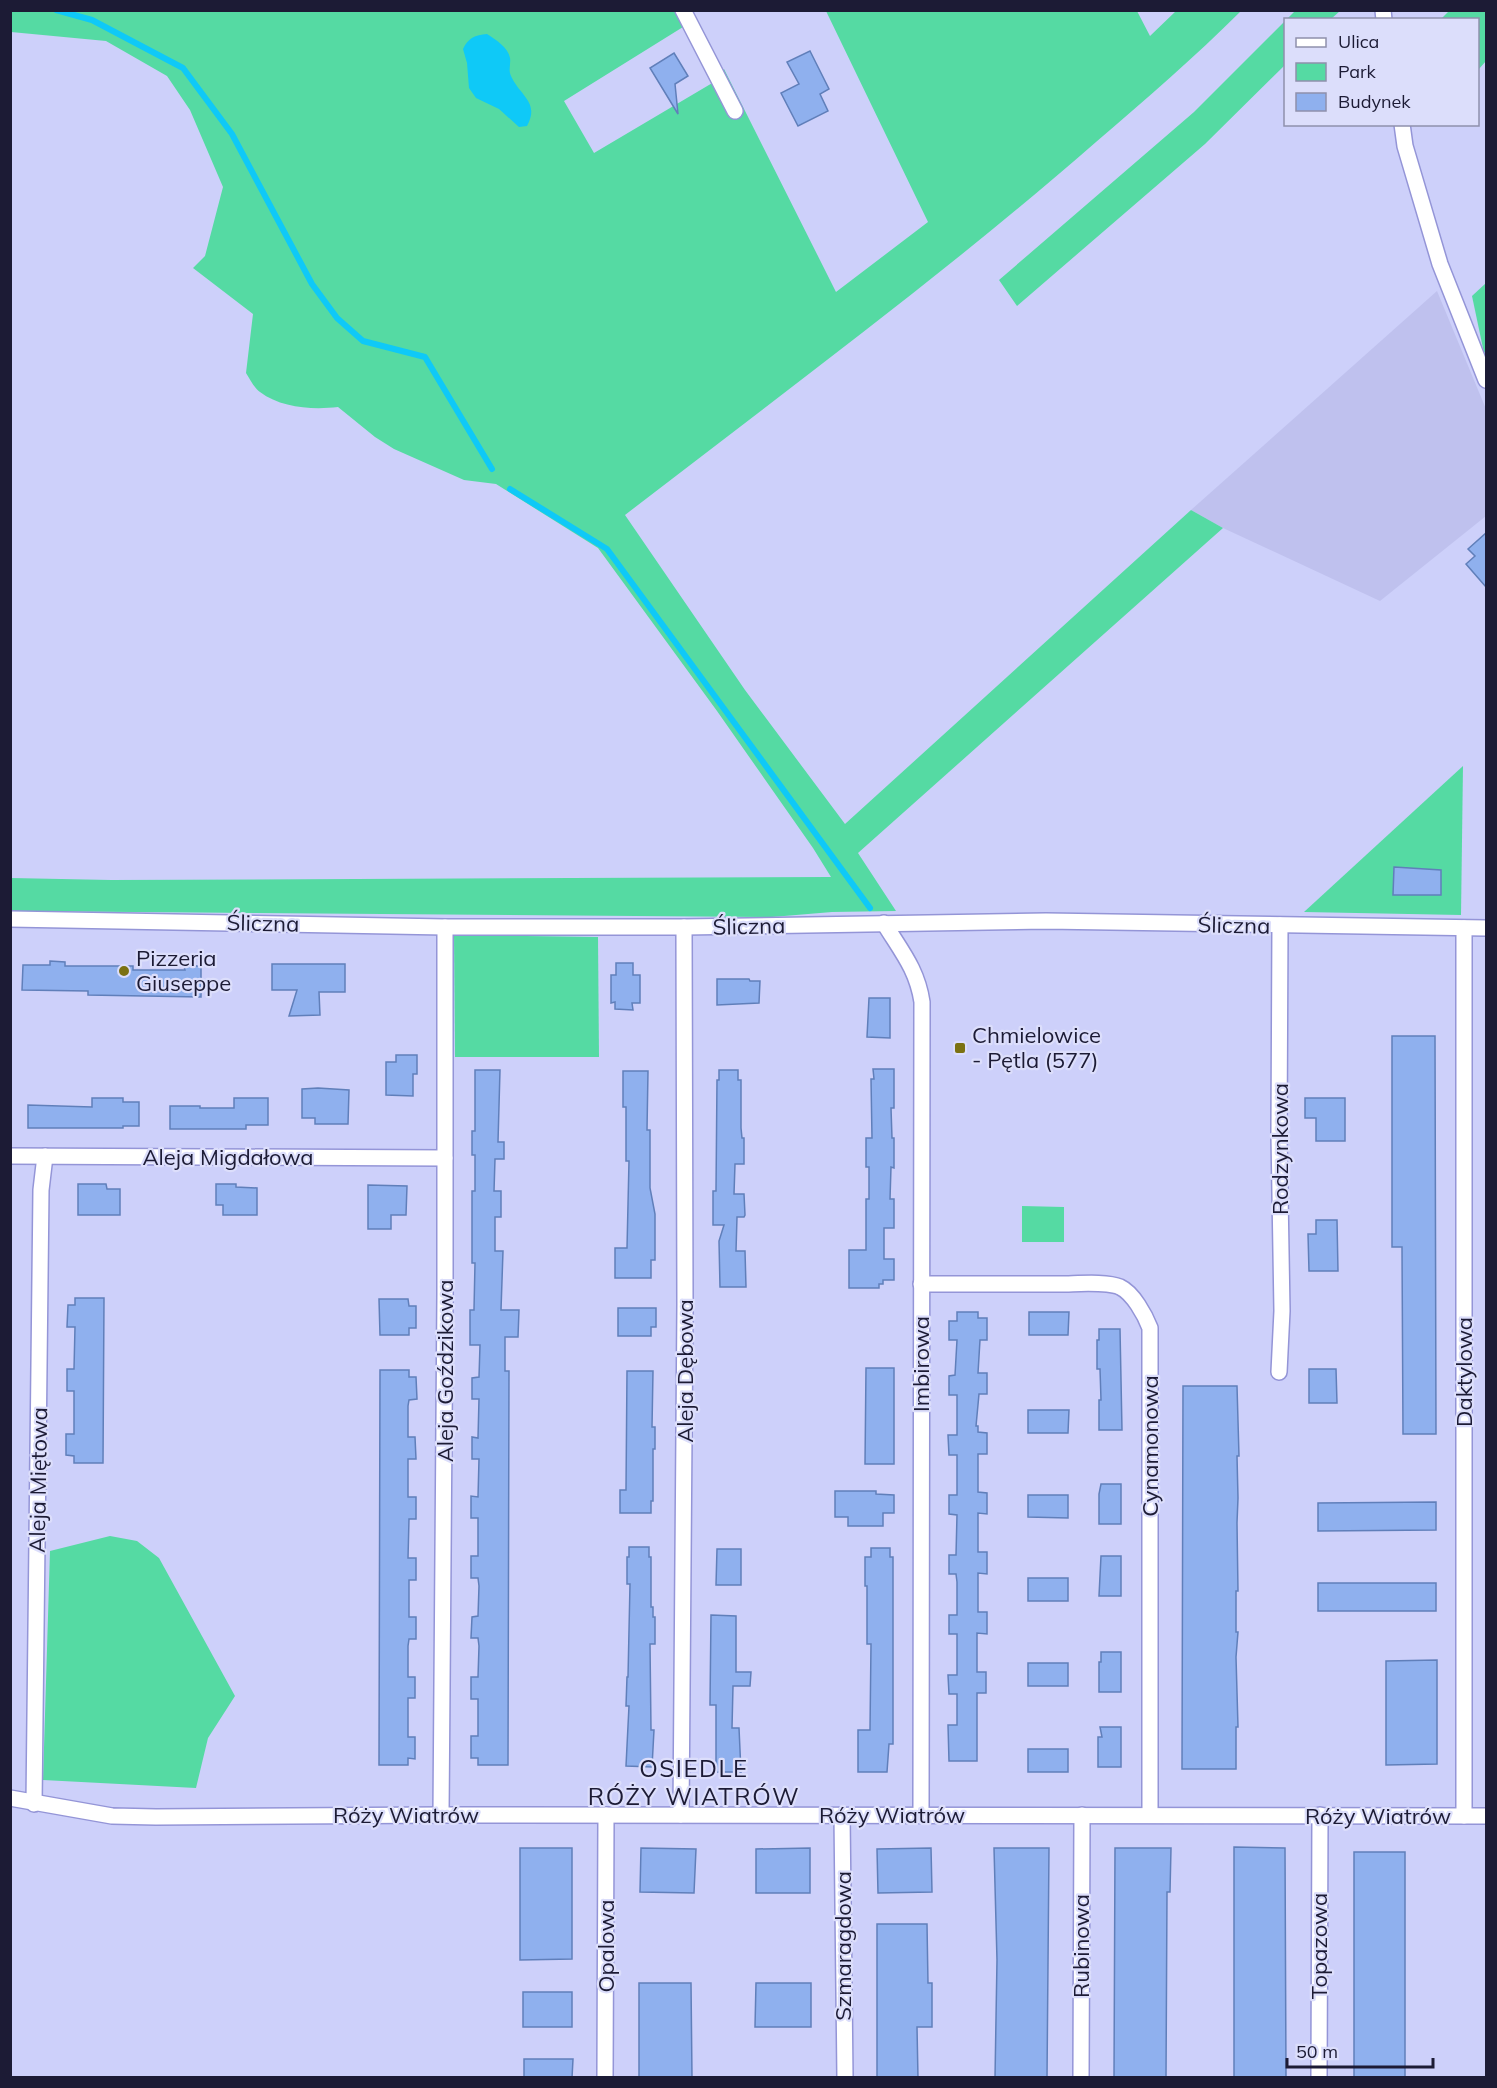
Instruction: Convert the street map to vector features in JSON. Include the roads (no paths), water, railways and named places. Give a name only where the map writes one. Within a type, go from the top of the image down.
[{"type":"street","points":[[683,10],[735,111]]},
{"type":"street","points":[[1402,126],[1405,146],[1440,264],[1486,380]]},
{"type":"street","name":"Śliczna","points":[[10,919],[445,927],[684,927],[1046,921],[1486,928]]},
{"type":"street","name":"Imbirowa","points":[[884,923],[914,970],[922,1002],[921,1815]]},
{"type":"street","name":"Rodzynkowa","points":[[1279,1372],[1282,1311],[1279,1135],[1280,926]]},
{"type":"street","name":"Aleja Goździkowa","points":[[441,1815],[445,927]]},
{"type":"street","name":"Aleja Dębowa","points":[[681,1815],[686,1304],[684,927]]},
{"type":"street","name":"Daktylowa","points":[[1464,928],[1464,1816]]},
{"type":"street","name":"Aleja Migdałowa","points":[[10,1156],[445,1158]]},
{"type":"street","name":"Aleja Miętowa","points":[[34,1804],[41,1190],[45,1156]]},
{"type":"street","name":"Cynamonowa","points":[[921,1284],[1079,1284],[1120,1287],[1130,1294],[1147,1321],[1150,1328],[1150,1815]]},
{"type":"street","name":"Róży Wiatrów","points":[[10,1798],[34,1804],[123,1816],[1486,1816]]},
{"type":"street","name":"Opalowa","points":[[605,2078],[606,1815]]},
{"type":"street","name":"Szmaragdowa","points":[[842,1815],[845,2078]]},
{"type":"street","name":"Rubinowa","points":[[1081,2078],[1082,1815]]},
{"type":"street","name":"Topazowa","points":[[1319,2078],[1320,1815]]},
{"type":"water","points":[[487,34],[501,44],[509,54],[511,76],[530,105],[530,118],[527,126],[519,127],[499,109],[476,98],[469,88],[467,63],[463,49],[472,38]]},
{"type":"waterway","points":[[56,10],[92,20],[183,68],[232,134],[312,284],[337,318],[363,341],[425,357],[492,469]]},
{"type":"waterway","points":[[510,489],[607,549],[870,908]]},
{"type":"place","name":"Pizzeria Giuseppe","points":[[124,971]]},
{"type":"place","name":"Chmielowice - Pętla (577)","points":[[960,1048]]},
{"type":"district","name":"OSIEDLE RÓŻY WIATRÓW","points":[[694,1782]]}]
